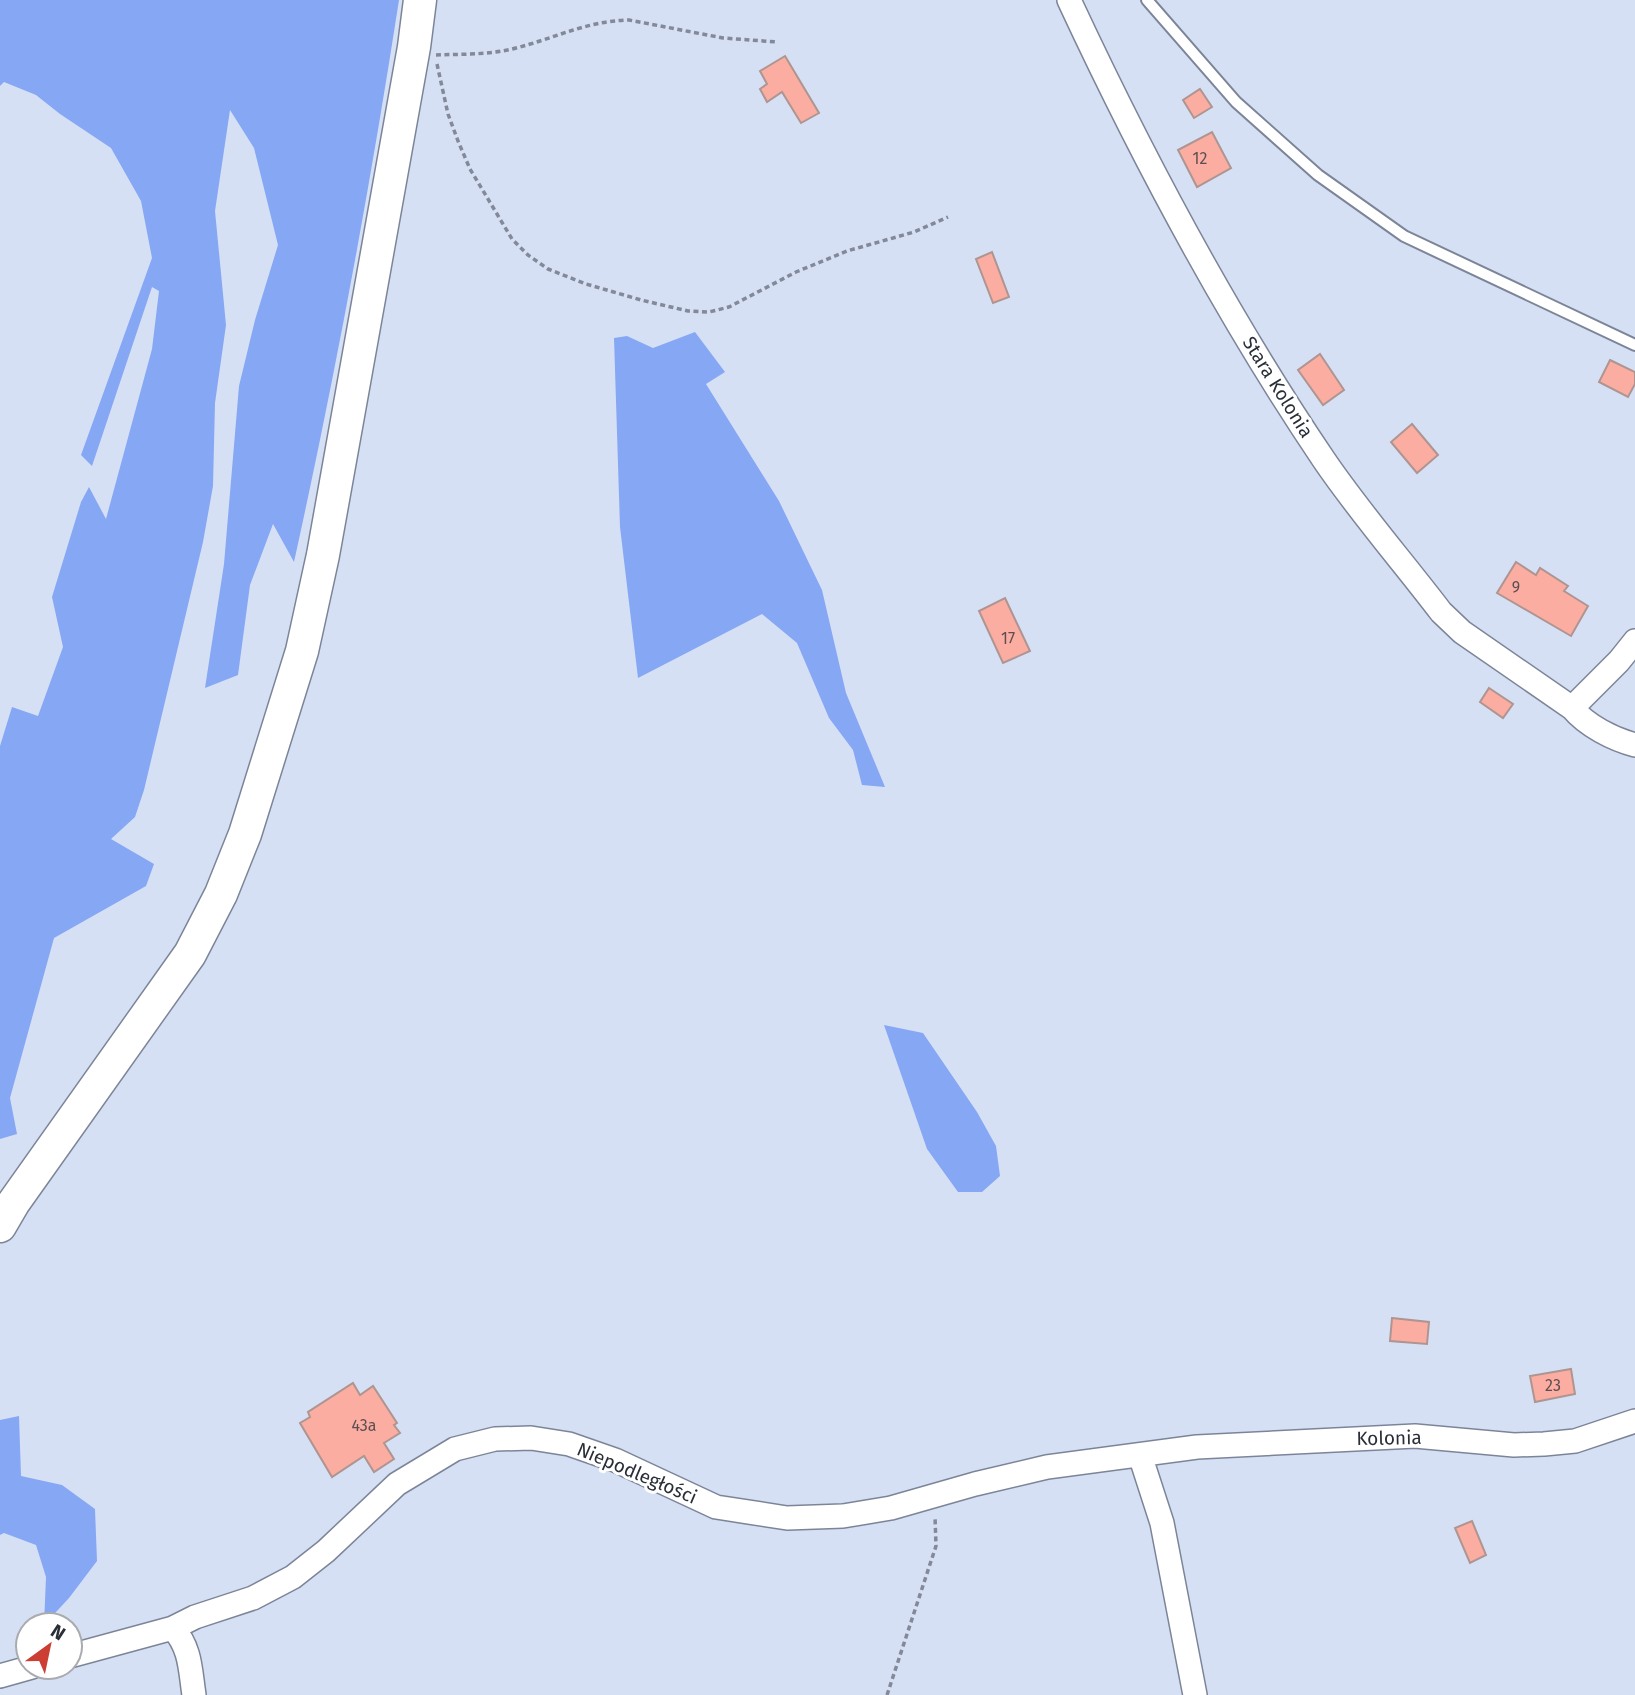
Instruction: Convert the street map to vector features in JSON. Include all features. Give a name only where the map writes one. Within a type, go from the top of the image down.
[{"type":"main road","points":[[0,1226],[190,954],[229,876],[261,788],[302,651],[323,555],[414,47],[420,0]]},
{"type":"street","name":"Stara Kolonia","points":[[1069,0],[1147,160],[1220,295],[1325,462],[1441,612],[1462,632],[1572,708],[1579,717],[1594,727],[1635,745]]},
{"type":"street","points":[[1572,708],[1635,641]]},
{"type":"street","name":"Kolonia","points":[[933,1496],[1047,1467],[1197,1447],[1415,1436],[1514,1445],[1544,1444],[1574,1441],[1635,1421]]},
{"type":"street","name":"Niepodległości","points":[[84,1652],[173,1628],[195,1617],[253,1598],[293,1577],[326,1551],[397,1484],[455,1449],[495,1439],[531,1438],[569,1444],[615,1460],[716,1507],[787,1518],[843,1516],[891,1508],[933,1496]]},
{"type":"street","points":[[1140,1455],[1163,1523],[1195,1695]]},
{"type":"street","points":[[173,1628],[184,1640],[187,1649],[194,1695]]},
{"type":"lane","points":[[1147,0],[1236,102],[1318,175],[1404,236],[1635,345]]},
{"type":"lane","points":[[9,1188],[45,1159]]},
{"type":"path","points":[[777,41],[723,38],[629,20],[615,20],[579,27],[497,52],[435,55],[448,114],[458,141],[470,169],[512,239],[528,255],[548,268],[586,284],[688,311],[709,312],[729,307],[796,272],[847,251],[914,232],[948,217]]},
{"type":"path","points":[[887,1695],[936,1546],[937,1524],[933,1496]]},
{"type":"shaded area","points":[[0,0],[399,0],[351,282],[294,562],[273,524],[250,585],[238,675],[205,688],[224,564],[239,386],[255,320],[278,245],[254,148],[230,110],[215,211],[226,325],[215,403],[213,486],[203,542],[144,790],[135,817],[111,839],[154,864],[146,886],[54,938],[10,1098],[17,1134],[0,1139],[0,746],[12,707],[38,716],[63,647],[52,597],[81,502],[89,487],[106,519],[152,349],[159,291],[152,287],[92,466],[81,455],[152,258],[141,201],[111,148],[36,95],[4,82],[0,86]]},
{"type":"shaded area","points":[[695,332],[725,372],[706,384],[779,501],[822,590],[846,693],[885,787],[862,785],[853,750],[829,718],[797,643],[762,614],[638,678],[620,527],[614,338],[627,336],[653,348]]},
{"type":"shaded area","points":[[884,1025],[923,1033],[977,1112],[996,1146],[1000,1176],[982,1192],[958,1192],[927,1149]]},
{"type":"shaded area","points":[[19,1416],[21,1476],[62,1485],[95,1509],[97,1561],[57,1611],[45,1611],[46,1577],[36,1545],[4,1533],[0,1535],[0,1420]]},
{"type":"building","points":[[785,56],[819,113],[801,123],[782,92],[767,102],[760,89],[767,84],[760,71]]},
{"type":"building","points":[[1200,89],[1212,107],[1194,118],[1183,100]]},
{"type":"building","points":[[1212,132],[1231,168],[1197,187],[1178,150]]},
{"type":"building","points":[[992,252],[1009,297],[993,303],[976,259]]},
{"type":"building","points":[[1320,354],[1344,390],[1323,405],[1298,370]]},
{"type":"building","points":[[1610,360],[1635,372],[1635,384],[1628,397],[1599,382]]},
{"type":"building","points":[[1412,424],[1438,455],[1417,473],[1391,442]]},
{"type":"building","points":[[1516,562],[1536,575],[1540,568],[1568,586],[1564,591],[1588,606],[1571,636],[1497,593]]},
{"type":"building","points":[[1005,598],[1030,651],[1003,663],[979,611]]},
{"type":"building","points":[[1489,688],[1513,704],[1503,718],[1480,702]]},
{"type":"building","points":[[1392,1318],[1429,1322],[1427,1344],[1390,1341]]},
{"type":"building","points":[[1571,1369],[1575,1394],[1535,1402],[1530,1376]]},
{"type":"building","points":[[353,1383],[360,1395],[373,1386],[397,1423],[394,1425],[400,1433],[384,1443],[394,1459],[374,1472],[364,1456],[332,1477],[300,1423],[310,1417],[308,1412]]},
{"type":"building","points":[[1472,1521],[1486,1555],[1470,1563],[1455,1528]]}]
